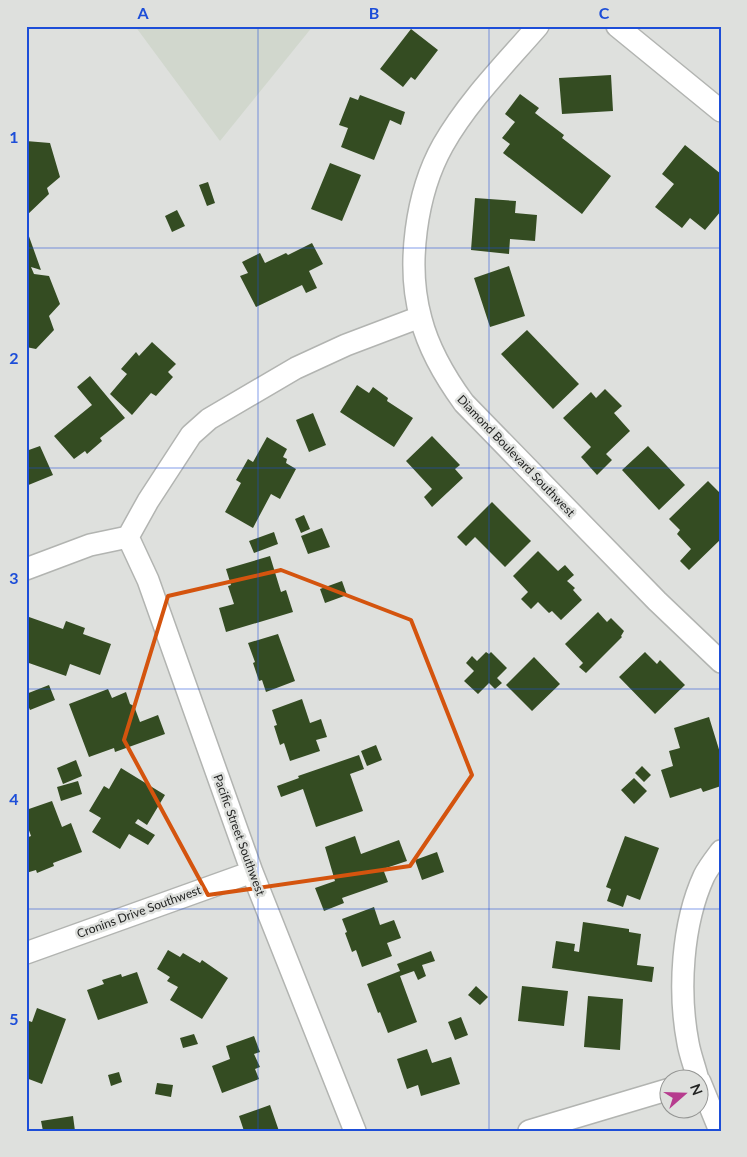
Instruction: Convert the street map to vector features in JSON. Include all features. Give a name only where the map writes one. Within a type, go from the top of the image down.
[{"type":"street","name":"Diamond Boulevard Southwest","points":[[538,26],[460,118],[431,171],[423,197],[414,256],[420,317],[438,362],[464,403],[657,601],[721,662]]},
{"type":"street","points":[[617,26],[721,111]]},
{"type":"street","points":[[26,569],[90,545],[128,537],[148,501],[191,435],[209,419],[296,368],[346,345],[420,317]]},
{"type":"street","name":"Pacific Street Southwest","points":[[128,537],[148,580],[252,872],[354,1131]]},
{"type":"street","points":[[696,1070],[688,1043],[684,1014],[683,976],[685,943],[692,909],[704,875],[721,851]]},
{"type":"street","name":"Cronins Drive Southwest","points":[[26,952],[252,872]]},
{"type":"street","points":[[529,1131],[660,1092]]},
{"type":"street","points":[[710,1107],[720,1131]]},
{"type":"highlighted area","points":[[281,570],[411,620],[472,775],[410,866],[208,895],[124,740],[168,596]]},
{"type":"shaded area","points":[[135,26],[313,26],[220,141]]},
{"type":"building","points":[[411,29],[438,50],[415,80],[411,77],[403,87],[380,69]]},
{"type":"building","points":[[611,75],[613,111],[562,114],[559,78]]},
{"type":"building","points":[[520,94],[539,108],[535,113],[564,135],[562,138],[611,176],[582,214],[503,153],[510,144],[502,138],[515,122],[505,114]]},
{"type":"building","points":[[360,95],[405,112],[401,125],[390,120],[374,160],[341,147],[348,128],[339,125],[350,97],[358,100]]},
{"type":"building","points":[[26,141],[50,143],[60,177],[47,188],[49,194],[26,216]]},
{"type":"building","points":[[685,145],[721,174],[721,211],[705,230],[690,218],[682,228],[655,207],[674,184],[662,174]]},
{"type":"building","points":[[330,163],[361,175],[342,221],[311,209]]},
{"type":"building","points":[[208,182],[215,203],[207,206],[199,185]]},
{"type":"building","points":[[475,198],[516,201],[515,213],[537,215],[535,241],[510,239],[509,254],[471,250]]},
{"type":"building","points":[[177,210],[185,226],[172,232],[165,216]]},
{"type":"building","points":[[26,228],[41,270],[31,267],[34,274],[49,276],[60,304],[49,316],[54,330],[36,349],[26,347]]},
{"type":"building","points":[[312,243],[323,264],[309,271],[317,288],[306,293],[302,285],[256,307],[240,276],[248,273],[242,262],[260,253],[265,263],[286,253],[288,255]]},
{"type":"building","points":[[509,266],[525,316],[490,327],[474,278]]},
{"type":"building","points":[[527,330],[579,384],[553,409],[501,354]]},
{"type":"building","points":[[152,342],[176,364],[168,372],[173,377],[156,396],[151,393],[132,415],[110,394],[127,374],[121,369],[136,352],[139,356]]},
{"type":"building","points":[[90,376],[125,418],[100,438],[102,441],[87,454],[85,451],[74,459],[54,436],[92,405],[77,387]]},
{"type":"building","points":[[357,385],[369,393],[373,387],[388,398],[387,401],[413,418],[394,447],[340,412]]},
{"type":"building","points":[[605,389],[622,406],[614,413],[630,431],[606,454],[612,460],[597,475],[581,457],[591,447],[563,418],[591,392],[596,398]]},
{"type":"building","points":[[313,413],[326,445],[309,452],[296,420]]},
{"type":"building","points":[[432,436],[460,465],[455,469],[463,478],[432,507],[424,497],[432,489],[406,461]]},
{"type":"building","points":[[267,437],[287,449],[283,457],[287,459],[286,463],[296,469],[280,499],[271,494],[253,528],[225,512],[241,483],[236,480],[248,459],[253,462]]},
{"type":"building","points":[[40,446],[53,475],[26,486],[26,451]]},
{"type":"building","points":[[648,446],[685,485],[659,510],[622,470]]},
{"type":"building","points":[[708,481],[721,494],[721,539],[689,570],[680,561],[691,549],[677,534],[680,530],[669,519]]},
{"type":"building","points":[[492,502],[531,541],[505,567],[475,537],[466,546],[457,537]]},
{"type":"building","points":[[304,515],[310,529],[301,533],[295,519]]},
{"type":"building","points":[[322,528],[330,547],[308,554],[301,536]]},
{"type":"building","points":[[274,532],[278,544],[254,553],[249,541]]},
{"type":"building","points":[[538,551],[558,571],[565,565],[574,575],[567,581],[575,588],[573,590],[582,600],[561,620],[552,611],[549,613],[538,602],[531,609],[521,599],[528,592],[513,576]]},
{"type":"building","points":[[270,556],[281,592],[286,590],[293,612],[226,632],[219,608],[234,604],[228,586],[231,585],[226,569]]},
{"type":"building","points":[[342,581],[347,595],[325,603],[320,589]]},
{"type":"building","points":[[598,612],[607,622],[611,618],[624,631],[622,637],[586,673],[579,667],[583,663],[565,644]]},
{"type":"building","points":[[29,617],[63,629],[66,621],[85,628],[83,634],[111,644],[100,675],[70,664],[66,676],[26,662],[26,625]]},
{"type":"building","points":[[278,634],[295,681],[266,692],[262,680],[259,681],[248,643]]},
{"type":"building","points":[[486,652],[489,654],[491,652],[507,668],[497,678],[502,683],[495,689],[489,683],[478,694],[464,681],[474,671],[466,663],[472,656],[477,661]]},
{"type":"building","points":[[645,652],[657,664],[660,660],[685,685],[655,714],[619,677]]},
{"type":"building","points":[[534,657],[560,684],[532,711],[506,685]]},
{"type":"building","points":[[49,685],[55,700],[30,710],[26,701],[26,694]]},
{"type":"building","points":[[108,689],[112,698],[126,692],[140,722],[158,715],[165,734],[115,752],[114,748],[89,757],[69,704]]},
{"type":"building","points":[[302,699],[310,723],[321,719],[327,737],[316,740],[320,751],[290,761],[284,743],[280,745],[274,726],[277,725],[272,710]]},
{"type":"building","points":[[709,717],[721,756],[721,786],[703,792],[701,788],[670,798],[661,770],[673,766],[669,751],[680,748],[674,728]]},
{"type":"building","points":[[376,745],[382,760],[367,766],[361,751]]},
{"type":"building","points":[[359,755],[364,769],[350,774],[363,811],[316,827],[303,789],[281,797],[277,786],[299,778],[298,776]]},
{"type":"building","points":[[76,760],[82,776],[63,784],[57,768]]},
{"type":"building","points":[[642,766],[651,775],[644,782],[635,773]]},
{"type":"building","points":[[121,768],[165,795],[147,825],[138,819],[135,823],[155,835],[148,845],[129,834],[120,849],[92,832],[101,818],[89,811],[104,786],[109,789]]},
{"type":"building","points":[[634,778],[647,791],[634,804],[621,790]]},
{"type":"building","points":[[78,781],[82,794],[61,801],[57,787]]},
{"type":"building","points":[[52,801],[62,827],[71,823],[82,852],[53,863],[54,866],[37,873],[36,870],[26,873],[26,838],[31,836],[26,822],[26,810]]},
{"type":"building","points":[[355,836],[361,854],[399,840],[407,861],[383,869],[388,882],[342,898],[344,903],[324,911],[315,888],[335,881],[325,847]]},
{"type":"building","points":[[625,836],[659,848],[640,900],[627,895],[623,907],[607,901],[611,889],[606,887]]},
{"type":"building","points":[[437,852],[444,872],[422,880],[415,860]]},
{"type":"building","points":[[374,907],[380,925],[394,920],[401,938],[387,943],[392,956],[362,967],[356,950],[352,952],[342,919]]},
{"type":"building","points":[[583,922],[629,929],[629,932],[641,934],[637,965],[654,967],[652,982],[552,968],[556,941],[575,944],[574,951],[579,952]]},
{"type":"building","points":[[168,950],[180,957],[183,953],[200,963],[202,960],[228,978],[202,1019],[170,1000],[178,987],[167,981],[170,977],[157,969]]},
{"type":"building","points":[[431,951],[435,961],[422,965],[426,976],[418,980],[414,971],[400,976],[417,1022],[388,1033],[367,984],[400,971],[397,964]]},
{"type":"building","points":[[137,972],[148,1003],[98,1020],[87,990],[104,984],[102,980],[121,974],[122,977]]},
{"type":"building","points":[[476,986],[488,997],[480,1005],[468,995]]},
{"type":"building","points":[[522,986],[568,991],[564,1026],[518,1021]]},
{"type":"building","points":[[588,996],[623,999],[620,1050],[584,1047]]},
{"type":"building","points":[[37,1008],[66,1019],[42,1084],[26,1078],[26,1028],[29,1021],[32,1022]]},
{"type":"building","points":[[461,1017],[468,1035],[455,1040],[448,1022]]},
{"type":"building","points":[[194,1034],[198,1044],[183,1048],[180,1038]]},
{"type":"building","points":[[254,1036],[260,1052],[254,1054],[260,1067],[255,1069],[259,1079],[222,1093],[212,1066],[230,1059],[226,1046]]},
{"type":"building","points":[[427,1049],[432,1063],[451,1057],[460,1084],[421,1096],[418,1085],[407,1089],[397,1059]]},
{"type":"building","points":[[119,1072],[122,1082],[111,1086],[108,1075]]},
{"type":"building","points":[[157,1083],[173,1085],[171,1097],[155,1094]]},
{"type":"building","points":[[270,1105],[279,1131],[244,1131],[239,1116]]},
{"type":"building","points":[[73,1116],[75,1131],[43,1131],[41,1121]]}]
